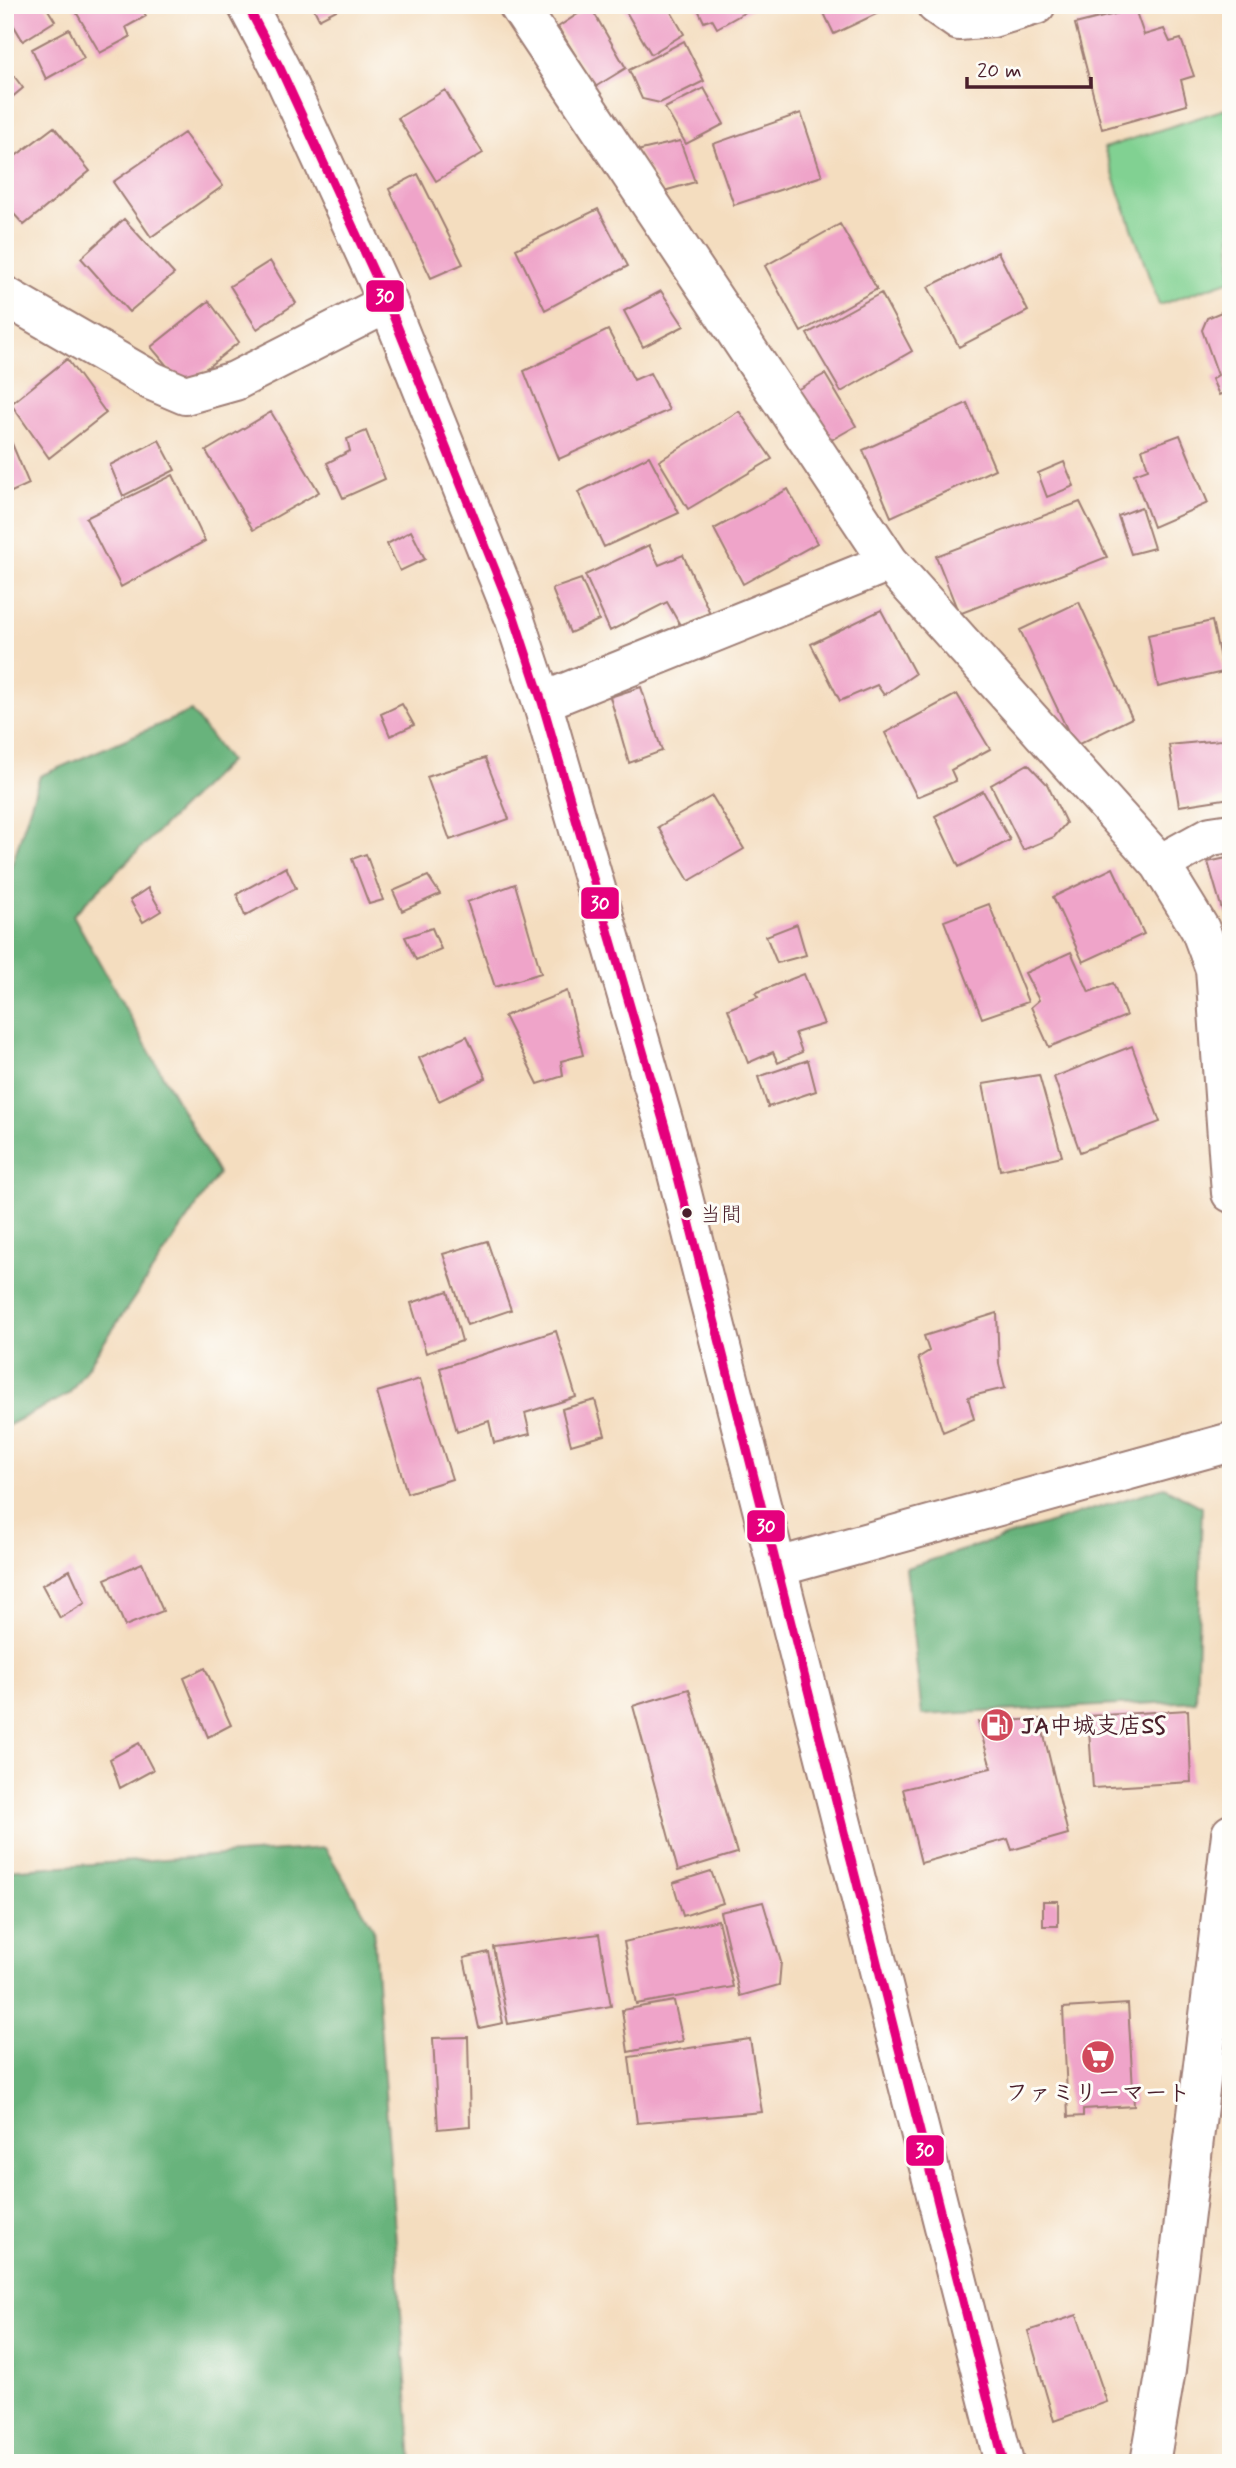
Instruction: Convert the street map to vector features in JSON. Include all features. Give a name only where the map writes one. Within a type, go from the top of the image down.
[{"type":"main road","points":[[247,5],[280,68],[388,303],[514,617],[542,702],[667,1134],[1004,2463]]},
{"type":"main road","points":[[936,5],[959,21],[992,18],[1036,5]]},
{"type":"main road","points":[[522,7],[889,562],[1160,864],[1200,929],[1223,973],[1231,1193]]},
{"type":"main road","points":[[5,296],[152,381],[186,396],[235,381],[388,303]]},
{"type":"main road","points":[[542,702],[889,562]]},
{"type":"main road","points":[[1160,864],[1212,836],[1231,833]]},
{"type":"main road","points":[[778,1567],[1231,1442]]},
{"type":"main road","points":[[1150,2463],[1168,2356],[1230,1848]]},
{"type":"green space","points":[[1231,107],[1231,280],[1159,305],[1104,148]]},
{"type":"green space","points":[[191,711],[229,761],[73,915],[218,1174],[69,1394],[5,1427],[5,887],[40,776]]},
{"type":"green space","points":[[1164,1487],[1202,1507],[1196,1701],[922,1715],[906,1568]]},
{"type":"green space","points":[[325,1848],[373,1927],[412,2463],[5,2463],[5,1870]]},
{"type":"building","points":[[23,5],[45,5],[55,21],[23,41],[7,14]]},
{"type":"building","points":[[72,5],[140,5],[146,16],[126,27],[130,37],[100,53]]},
{"type":"building","points":[[312,5],[346,5],[319,19]]},
{"type":"building","points":[[622,5],[667,5],[684,34],[651,54]]},
{"type":"building","points":[[696,5],[758,5],[717,28],[712,19],[704,22]]},
{"type":"building","points":[[820,5],[888,5],[889,8],[834,34]]},
{"type":"building","points":[[590,6],[626,68],[595,87],[558,27]]},
{"type":"building","points":[[1135,9],[1144,35],[1164,29],[1170,42],[1181,39],[1194,76],[1181,80],[1187,105],[1102,129],[1075,24]]},
{"type":"building","points":[[69,29],[84,58],[46,79],[32,49]]},
{"type":"building","points":[[684,41],[704,81],[660,103],[642,99],[629,70]]},
{"type":"building","points":[[5,64],[23,88],[5,103]]},
{"type":"building","points":[[704,88],[724,124],[686,144],[665,108]]},
{"type":"building","points":[[445,90],[483,153],[436,181],[398,118]]},
{"type":"building","points":[[801,113],[822,176],[734,205],[713,144]]},
{"type":"building","points":[[54,127],[90,171],[24,225],[14,214],[5,220],[5,164]]},
{"type":"building","points":[[184,133],[223,186],[151,237],[113,182]]},
{"type":"building","points":[[680,141],[695,182],[664,191],[637,151]]},
{"type":"building","points":[[418,174],[463,264],[431,278],[389,189]]},
{"type":"building","points":[[598,209],[628,266],[545,310],[516,249]]},
{"type":"building","points":[[124,219],[174,274],[129,312],[81,258]]},
{"type":"building","points":[[840,224],[877,289],[801,332],[765,266]]},
{"type":"building","points":[[998,252],[1028,311],[959,347],[928,287]]},
{"type":"building","points":[[270,261],[296,303],[257,329],[230,286]]},
{"type":"building","points":[[661,291],[684,326],[643,347],[624,311]]},
{"type":"building","points":[[881,293],[912,351],[841,392],[807,334]]},
{"type":"building","points":[[209,301],[239,342],[184,386],[151,347]]},
{"type":"building","points":[[1231,308],[1231,390],[1219,395],[1212,379],[1218,375],[1202,330],[1207,318]]},
{"type":"building","points":[[608,330],[634,380],[650,373],[669,410],[559,459],[524,371]]},
{"type":"building","points":[[67,359],[106,413],[49,458],[11,404]]},
{"type":"building","points":[[825,374],[856,426],[826,443],[795,391]]},
{"type":"building","points":[[967,403],[995,469],[891,517],[863,450]]},
{"type":"building","points":[[739,411],[772,459],[688,509],[659,461]]},
{"type":"building","points":[[271,412],[319,492],[253,530],[206,451]]},
{"type":"building","points":[[5,427],[29,484],[5,495]]},
{"type":"building","points":[[366,431],[385,479],[343,498],[327,463],[350,451],[347,439]]},
{"type":"building","points":[[1180,435],[1208,503],[1153,527],[1134,474],[1148,469],[1142,449]]},
{"type":"building","points":[[159,440],[175,470],[123,496],[110,465]]},
{"type":"building","points":[[649,456],[679,513],[604,547],[578,492]]},
{"type":"building","points":[[1064,462],[1074,486],[1047,497],[1038,473]]},
{"type":"building","points":[[173,475],[205,541],[121,587],[86,518]]},
{"type":"building","points":[[788,489],[817,543],[743,584],[714,529]]},
{"type":"building","points":[[1080,502],[1107,557],[959,614],[936,556]]},
{"type":"building","points":[[1141,507],[1154,548],[1131,554],[1118,516]]},
{"type":"building","points":[[411,531],[425,559],[400,571],[387,544]]},
{"type":"building","points":[[649,545],[659,565],[683,555],[710,613],[680,625],[667,602],[610,631],[585,575]]},
{"type":"building","points":[[581,579],[599,620],[570,633],[552,589]]},
{"type":"building","points":[[1079,602],[1132,718],[1075,746],[1020,630]]},
{"type":"building","points":[[881,610],[915,674],[884,695],[877,685],[840,701],[811,644]]},
{"type":"building","points":[[1212,621],[1223,672],[1158,687],[1148,635]]},
{"type":"building","points":[[641,687],[662,751],[629,763],[610,697]]},
{"type":"building","points":[[957,694],[990,749],[951,770],[956,781],[917,797],[885,733]]},
{"type":"building","points":[[402,704],[414,725],[390,736],[381,714]]},
{"type":"building","points":[[1231,739],[1231,798],[1179,806],[1169,745]]},
{"type":"building","points":[[485,758],[509,819],[450,840],[427,777]]},
{"type":"building","points":[[1028,764],[1047,784],[1066,823],[1054,837],[1023,850],[991,785]]},
{"type":"building","points":[[983,791],[1010,840],[959,867],[935,816]]},
{"type":"building","points":[[712,796],[744,849],[689,881],[658,827]]},
{"type":"building","points":[[366,854],[383,900],[369,904],[352,859]]},
{"type":"building","points":[[1231,857],[1231,911],[1223,913],[1208,862]]},
{"type":"building","points":[[286,867],[296,888],[245,916],[237,894]]},
{"type":"building","points":[[1113,868],[1144,934],[1083,962],[1053,897]]},
{"type":"building","points":[[428,876],[440,894],[402,911],[393,891]]},
{"type":"building","points":[[515,884],[541,973],[495,987],[467,902]]},
{"type":"building","points":[[148,888],[161,911],[143,922],[130,900]]},
{"type":"building","points":[[989,904],[1028,1002],[982,1018],[944,921]]},
{"type":"building","points":[[797,924],[806,955],[777,963],[766,936]]},
{"type":"building","points":[[432,928],[441,949],[416,960],[405,937]]},
{"type":"building","points":[[1071,952],[1089,992],[1113,983],[1126,1016],[1049,1047],[1031,1007],[1039,1000],[1025,973]]},
{"type":"building","points":[[804,974],[824,1024],[795,1033],[802,1052],[778,1063],[773,1052],[748,1063],[728,1009],[758,997],[755,993]]},
{"type":"building","points":[[567,991],[583,1055],[561,1061],[563,1076],[538,1084],[504,1016]]},
{"type":"building","points":[[467,1036],[486,1078],[439,1101],[419,1058]]},
{"type":"building","points":[[1132,1046],[1160,1122],[1080,1152],[1054,1077]]},
{"type":"building","points":[[808,1060],[816,1091],[768,1107],[758,1077]]},
{"type":"building","points":[[1039,1075],[1062,1156],[1000,1170],[983,1084]]},
{"type":"building","points":[[487,1241],[511,1310],[467,1325],[443,1254]]},
{"type":"building","points":[[448,1291],[462,1341],[426,1353],[411,1303]]},
{"type":"building","points":[[997,1313],[999,1364],[1005,1388],[968,1397],[974,1419],[943,1432],[918,1358],[929,1351],[924,1336]]},
{"type":"building","points":[[556,1331],[576,1397],[525,1413],[530,1434],[494,1443],[489,1421],[457,1432],[440,1368]]},
{"type":"building","points":[[420,1379],[452,1479],[407,1493],[377,1392]]},
{"type":"building","points":[[595,1400],[605,1435],[571,1445],[562,1409]]},
{"type":"building","points":[[142,1563],[163,1611],[125,1626],[105,1579]]},
{"type":"building","points":[[70,1570],[85,1603],[60,1618],[42,1585]]},
{"type":"building","points":[[205,1668],[231,1725],[208,1737],[184,1678]]},
{"type":"building","points":[[689,1689],[737,1853],[678,1871],[633,1706]]},
{"type":"building","points":[[1188,1710],[1191,1782],[1093,1788],[1088,1716]]},
{"type":"building","points":[[1040,1719],[1068,1834],[1012,1850],[1008,1839],[921,1863],[903,1789],[991,1768],[978,1722]]},
{"type":"building","points":[[139,1743],[153,1770],[120,1788],[110,1759]]},
{"type":"building","points":[[711,1871],[723,1903],[683,1916],[673,1883]]},
{"type":"building","points":[[1043,1901],[1058,1901],[1058,1926],[1043,1926]]},
{"type":"building","points":[[763,1902],[781,1962],[779,1985],[740,1996],[720,1912]]},
{"type":"building","points":[[718,1920],[733,1987],[636,2004],[624,1942]]},
{"type":"building","points":[[599,1934],[611,2006],[508,2024],[493,1947]]},
{"type":"building","points":[[488,1952],[503,2023],[479,2028],[464,1958]]},
{"type":"building","points":[[674,2001],[683,2041],[628,2052],[622,2010]]},
{"type":"building","name":"ファミリーマート","points":[[1128,2004],[1134,2106],[1083,2109],[1083,2116],[1068,2117],[1063,2008]]},
{"type":"building","points":[[468,2037],[470,2126],[438,2129],[433,2038]]},
{"type":"building","points":[[750,2039],[762,2112],[637,2123],[629,2057]]},
{"type":"building","points":[[1077,2315],[1107,2402],[1054,2421],[1028,2331]]},
{"type":"transit line","name":"30","points":[[247,5],[280,68],[388,303],[514,617],[542,702],[667,1134],[1004,2463]]},
{"type":"place","name":"当間","points":[[687,1213]]},
{"type":"place","name":"JA中城支店SS","points":[[997,1725]]},
{"type":"place","name":"ファミリーマート","points":[[1098,2057]]}]
